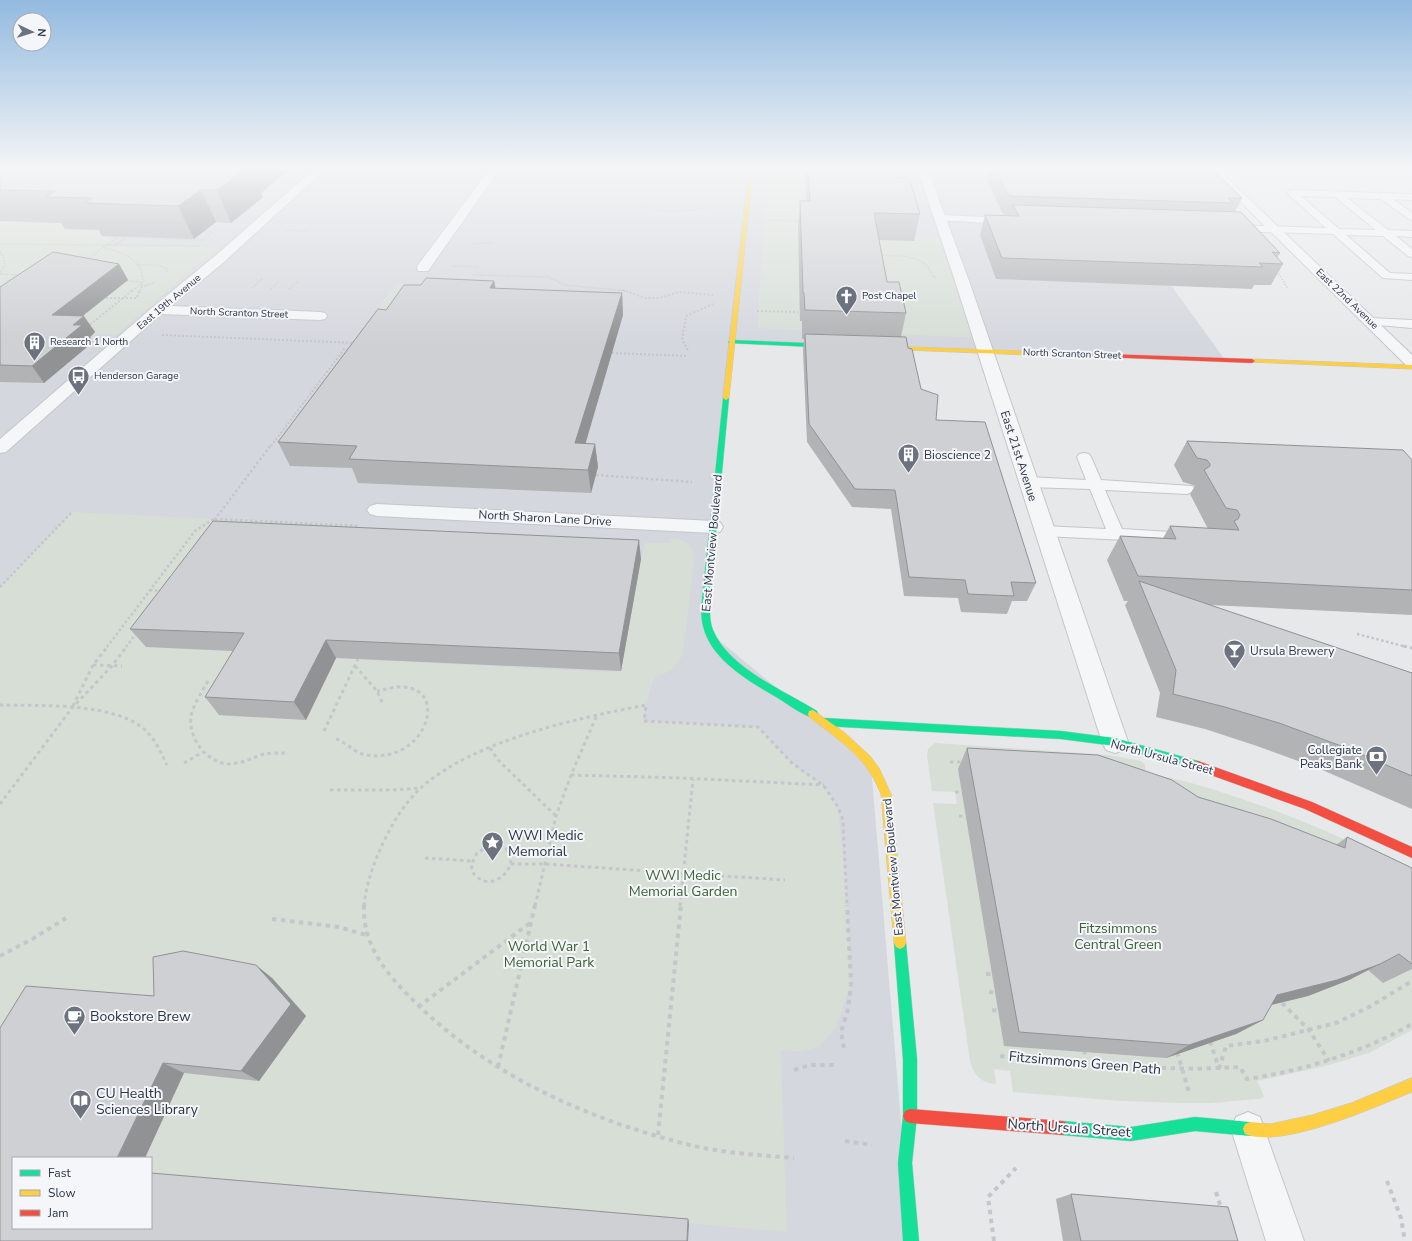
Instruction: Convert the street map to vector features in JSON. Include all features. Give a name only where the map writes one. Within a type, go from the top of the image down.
[{"type":"street","name":"East 19th Avenue","points":[[0,448],[158,310],[182,292],[255,228]]},
{"type":"street","points":[[423,268],[452,228]]},
{"type":"street","name":"East Montview Boulevard","points":[[744,228],[713,527],[706,599],[706,621],[711,638],[733,664],[824,722],[865,758],[886,794],[910,1059],[910,1116],[905,1163],[911,1241]]},
{"type":"street","name":"East 21st Avenue","points":[[942,228],[961,278],[1115,742]]},
{"type":"street","name":"East 22nd Avenue","points":[[1274,228],[1412,363]]},
{"type":"street","name":"North Scranton Street","points":[[158,310],[320,316]]},
{"type":"street","points":[[732,342],[843,346]]},
{"type":"street","name":"North Scranton Street","points":[[873,348],[1412,367]]},
{"type":"street","name":"North Sharon Lane Drive","points":[[377,510],[713,527]]},
{"type":"street","name":"North Ursula Street","points":[[824,722],[1061,735],[1115,742],[1186,762],[1308,804],[1412,853]]},
{"type":"street","name":"North Ursula Street","points":[[910,1116],[1131,1134],[1195,1124],[1270,1131],[1312,1122],[1351,1110],[1412,1085]]},
{"type":"street","points":[[1248,1129],[1285,1241]]},
{"type":"lane","points":[[1219,228],[1412,234]]},
{"type":"lane","points":[[1332,228],[1387,276],[1412,277]]},
{"type":"lane","points":[[1380,228],[1412,254]]},
{"type":"lane","points":[[1371,322],[1412,324]]},
{"type":"lane","points":[[1084,457],[1116,534]]},
{"type":"lane","points":[[1028,482],[1187,489]]},
{"type":"lane","points":[[1044,531],[1199,538]]},
{"type":"path","points":[[115,246],[125,238],[203,240],[215,230],[215,228]]},
{"type":"path","points":[[280,230],[308,231]]},
{"type":"path","points":[[83,262],[118,237]]},
{"type":"path","points":[[467,246],[469,243],[492,243]]},
{"type":"path","points":[[0,244],[204,246]]},
{"type":"path","points":[[99,246],[119,252],[131,258],[139,265],[143,273],[142,287],[137,298],[106,298]]},
{"type":"path","points":[[0,252],[5,259],[5,262],[3,270],[0,274]]},
{"type":"path","points":[[139,265],[164,267],[168,272],[164,276]]},
{"type":"path","points":[[1276,269],[1288,289]]},
{"type":"path","points":[[0,274],[23,275]]},
{"type":"path","points":[[473,275],[544,276],[555,278],[565,285],[585,288],[624,290],[645,298],[659,298],[673,293],[687,292],[716,296]]},
{"type":"path","points":[[252,288],[262,279]]},
{"type":"path","points":[[270,289],[280,280]]},
{"type":"path","points":[[289,290],[298,280]]},
{"type":"path","points":[[127,281],[143,282]]},
{"type":"path","points":[[142,287],[158,281]]},
{"type":"path","points":[[87,327],[143,282]]},
{"type":"path","points":[[688,350],[682,340],[686,316],[716,301]]},
{"type":"path","points":[[735,310],[798,312]]},
{"type":"path","points":[[162,335],[361,343]]},
{"type":"path","points":[[72,708],[93,665],[195,531],[215,519],[345,348]]},
{"type":"path","points":[[612,353],[688,356]]},
{"type":"path","points":[[596,475],[668,479]]},
{"type":"path","points":[[0,587],[72,512]]},
{"type":"path","points":[[212,532],[215,519]]},
{"type":"path","points":[[150,590],[168,591]]},
{"type":"path","points":[[0,804],[72,708],[112,666],[140,628]]},
{"type":"path","points":[[1357,634],[1412,648]]},
{"type":"path","points":[[324,731],[358,659]]},
{"type":"path","points":[[93,665],[122,666]]},
{"type":"path","points":[[355,666],[377,691],[383,704]]},
{"type":"path","points":[[208,681],[195,704],[191,717],[191,730],[203,752],[211,760],[228,764],[240,763],[265,754],[285,753]]},
{"type":"path","points":[[336,739],[344,741],[362,754],[376,756],[391,754],[399,751],[417,739],[429,720],[430,708],[425,698],[416,691],[405,688],[392,688],[377,691]]},
{"type":"path","points":[[794,1158],[724,1151],[673,1140],[628,1126],[579,1108],[536,1089],[498,1067],[453,1036],[418,1007],[396,983],[382,964],[366,935],[364,917],[365,901],[378,855],[399,815],[422,788],[451,767],[490,748],[528,734],[607,712],[646,705],[644,721],[758,727],[792,763],[824,786],[838,807],[843,820],[851,984],[848,1008],[841,1032],[844,1048]]},
{"type":"path","points":[[0,706],[72,708],[113,714],[128,719],[140,725],[150,734],[158,746],[167,765]]},
{"type":"path","points":[[498,1067],[556,816],[571,775],[597,715]]},
{"type":"path","points":[[490,748],[498,760],[556,816]]},
{"type":"path","points":[[184,763],[203,752]]},
{"type":"path","points":[[950,762],[968,762]]},
{"type":"path","points":[[571,775],[693,779],[824,786]]},
{"type":"path","points":[[658,1135],[693,779]]},
{"type":"path","points":[[330,790],[392,790],[422,788]]},
{"type":"path","points":[[955,792],[970,793]]},
{"type":"path","points":[[959,816],[972,817]]},
{"type":"path","points":[[492,844],[499,845],[508,850],[511,856],[511,864],[508,872],[502,877],[488,882],[476,878],[473,872],[472,861],[479,850],[492,844]]},
{"type":"path","points":[[425,858],[472,861]]},
{"type":"path","points":[[511,864],[544,864],[786,880]]},
{"type":"path","points":[[0,956],[34,938],[66,918]]},
{"type":"path","points":[[272,919],[339,927],[366,935]]},
{"type":"path","points":[[418,1007],[531,923]]},
{"type":"path","points":[[986,974],[999,975]]},
{"type":"path","points":[[1219,1069],[1226,1046],[1264,1041],[1336,1023],[1371,1006],[1412,981]]},
{"type":"path","points":[[989,992],[1003,993]]},
{"type":"path","points":[[1282,1003],[1309,1030],[1329,1061],[1380,1041],[1412,1024]]},
{"type":"path","points":[[992,1010],[1006,1011]]},
{"type":"path","points":[[1208,1033],[1219,1069]]},
{"type":"path","points":[[1084,1048],[1087,1064]]},
{"type":"path","points":[[1177,1050],[1190,1096]]},
{"type":"path","name":"Fitzsimmons Green Path","points":[[1000,1056],[1171,1070],[1240,1067],[1247,1079],[1329,1061]]},
{"type":"path","points":[[794,1070],[810,1065],[838,1064]]},
{"type":"path","points":[[845,1141],[872,1146]]},
{"type":"path","points":[[994,1241],[988,1197],[1016,1168]]},
{"type":"path","points":[[1387,1181],[1400,1215],[1405,1233],[1405,1241]]},
{"type":"path","points":[[1216,1192],[1222,1213]]},
{"type":"shaded area","points":[[0,228],[1130,228],[1225,360],[732,342],[709,632],[871,766],[911,1241],[0,1241]]},
{"type":"green space","points":[[0,228],[67,228],[65,229],[110,231],[103,236],[112,237],[100,246],[219,246],[116,335],[30,330],[0,311]]},
{"type":"green space","points":[[764,228],[855,228],[870,239],[914,241],[914,237],[947,238],[980,338],[758,328]]},
{"type":"green space","points":[[396,284],[436,285],[400,316],[373,315]]},
{"type":"green space","name":"World War 1 Memorial Park","points":[[72,512],[215,519],[239,522],[240,523],[161,648],[240,651],[219,715],[306,720],[336,658],[605,672],[621,671],[645,543],[670,543],[671,538],[682,540],[689,544],[693,552],[694,563],[683,655],[672,670],[654,678],[646,705],[644,721],[758,727],[792,763],[824,786],[838,807],[846,889],[851,984],[836,1028],[820,1046],[803,1052],[781,1050],[787,1232],[152,1177],[152,1157],[145,1157],[184,1073],[306,1016],[271,978],[213,1010],[0,1084],[0,588]]},
{"type":"green space","name":"Fitzsimmons Central Green","points":[[935,743],[1108,755],[1141,761],[1145,765],[1145,771],[1147,774],[1171,778],[1205,787],[1284,814],[1349,842],[1412,874],[1412,1030],[1369,1053],[1325,1066],[1257,1081],[1264,1096],[1263,1098],[1258,1099],[1211,1103],[1182,1103],[1122,1101],[1013,1092],[1010,1071],[994,1069],[996,1084],[982,1080],[976,1074],[970,1061],[933,803],[957,804],[955,792],[932,791],[927,755],[928,749]]},
{"type":"building","points":[[801,228],[877,228],[887,282],[899,282],[906,313],[805,310]]},
{"type":"building","points":[[990,228],[1256,228],[1280,253],[1272,252],[1283,264],[1259,263],[1263,267],[1002,258]]},
{"type":"building","points":[[53,252],[119,264],[52,315],[84,316],[73,325],[82,325],[32,366],[0,365],[0,287]]},
{"type":"building","points":[[426,278],[494,281],[490,288],[622,293],[575,443],[595,444],[588,470],[349,459],[357,446],[278,442],[378,309],[386,310],[404,285],[421,285]]},
{"type":"building","name":"Bioscience 2","points":[[805,334],[906,337],[908,348],[912,349],[921,389],[938,395],[936,420],[985,422],[1036,583],[1011,582],[1014,596],[968,594],[965,580],[909,577],[895,490],[855,489],[809,424]]},
{"type":"building","points":[[1187,441],[1403,450],[1412,460],[1412,590],[1138,576],[1120,536],[1176,539],[1170,526],[1239,530],[1234,521],[1238,519],[1240,515],[1237,510],[1226,508],[1204,470],[1210,466],[1210,464],[1207,460],[1197,458]]},
{"type":"building","points":[[213,521],[639,540],[619,653],[326,640],[294,702],[205,697],[244,633],[130,629]]},
{"type":"building","points":[[1139,581],[1412,673],[1412,776],[1344,747],[1279,723],[1173,694],[1176,670]]},
{"type":"building","name":"Fitzsimmons Central Green","points":[[967,748],[1098,755],[1172,780],[1198,797],[1271,819],[1345,848],[1347,837],[1412,868],[1412,964],[1399,954],[1380,964],[1337,980],[1277,995],[1263,1020],[1189,1045],[1019,1032]]},
{"type":"building","name":"CU Health Sciences Library","points":[[183,951],[256,965],[291,1004],[241,1071],[163,1063],[117,1157],[12,1157],[12,1229],[152,1229],[152,1173],[688,1219],[687,1241],[0,1241],[0,1028],[26,986],[154,996],[153,957]]},
{"type":"building","points":[[1071,1194],[1228,1207],[1238,1241],[1081,1241]]},
{"type":"traffic: fast","points":[[731,342],[834,346]]},
{"type":"traffic: fast","points":[[726,398],[706,599],[707,626],[715,643],[738,667],[753,678],[813,714]]},
{"type":"traffic: fast","points":[[824,722],[1061,735],[1115,742],[1198,766]]},
{"type":"traffic: fast","points":[[900,943],[910,1059],[910,1116],[905,1163],[911,1241]]},
{"type":"traffic: fast","points":[[1062,1128],[1131,1134],[1195,1124],[1250,1129]]},
{"type":"traffic: slow","points":[[726,398],[745,228]]},
{"type":"traffic: slow","points":[[883,348],[1078,355]]},
{"type":"traffic: slow","points":[[1252,361],[1412,367]]},
{"type":"traffic: slow","points":[[813,714],[841,736],[866,759],[875,771],[886,794],[900,943]]},
{"type":"traffic: slow","points":[[1250,1129],[1270,1131],[1312,1122],[1351,1110],[1412,1085]]},
{"type":"traffic: jam","points":[[1078,355],[1252,361]]},
{"type":"traffic: jam","points":[[1198,766],[1308,805],[1412,853]]},
{"type":"traffic: jam","points":[[910,1116],[1062,1128]]},
{"type":"place","name":"Post Chapel","points":[[847,316]]},
{"type":"place","name":"Research 1 North","points":[[35,362]]},
{"type":"place","name":"Henderson Garage","points":[[78,396]]},
{"type":"place","name":"Bioscience 2","points":[[909,474]]},
{"type":"place","name":"Ursula Brewery","points":[[1234,670]]},
{"type":"place","name":"Collegiate Peaks Bank","points":[[1377,776]]},
{"type":"place","name":"WWI Medic Memorial","points":[[492,862]]},
{"type":"place","name":"Bookstore Brew","points":[[74,1036]]},
{"type":"place","name":"CU Health Sciences Library","points":[[81,1120]]},
{"type":"park label","name":"WWI Medic Memorial Garden","points":[[683,884]]}]
